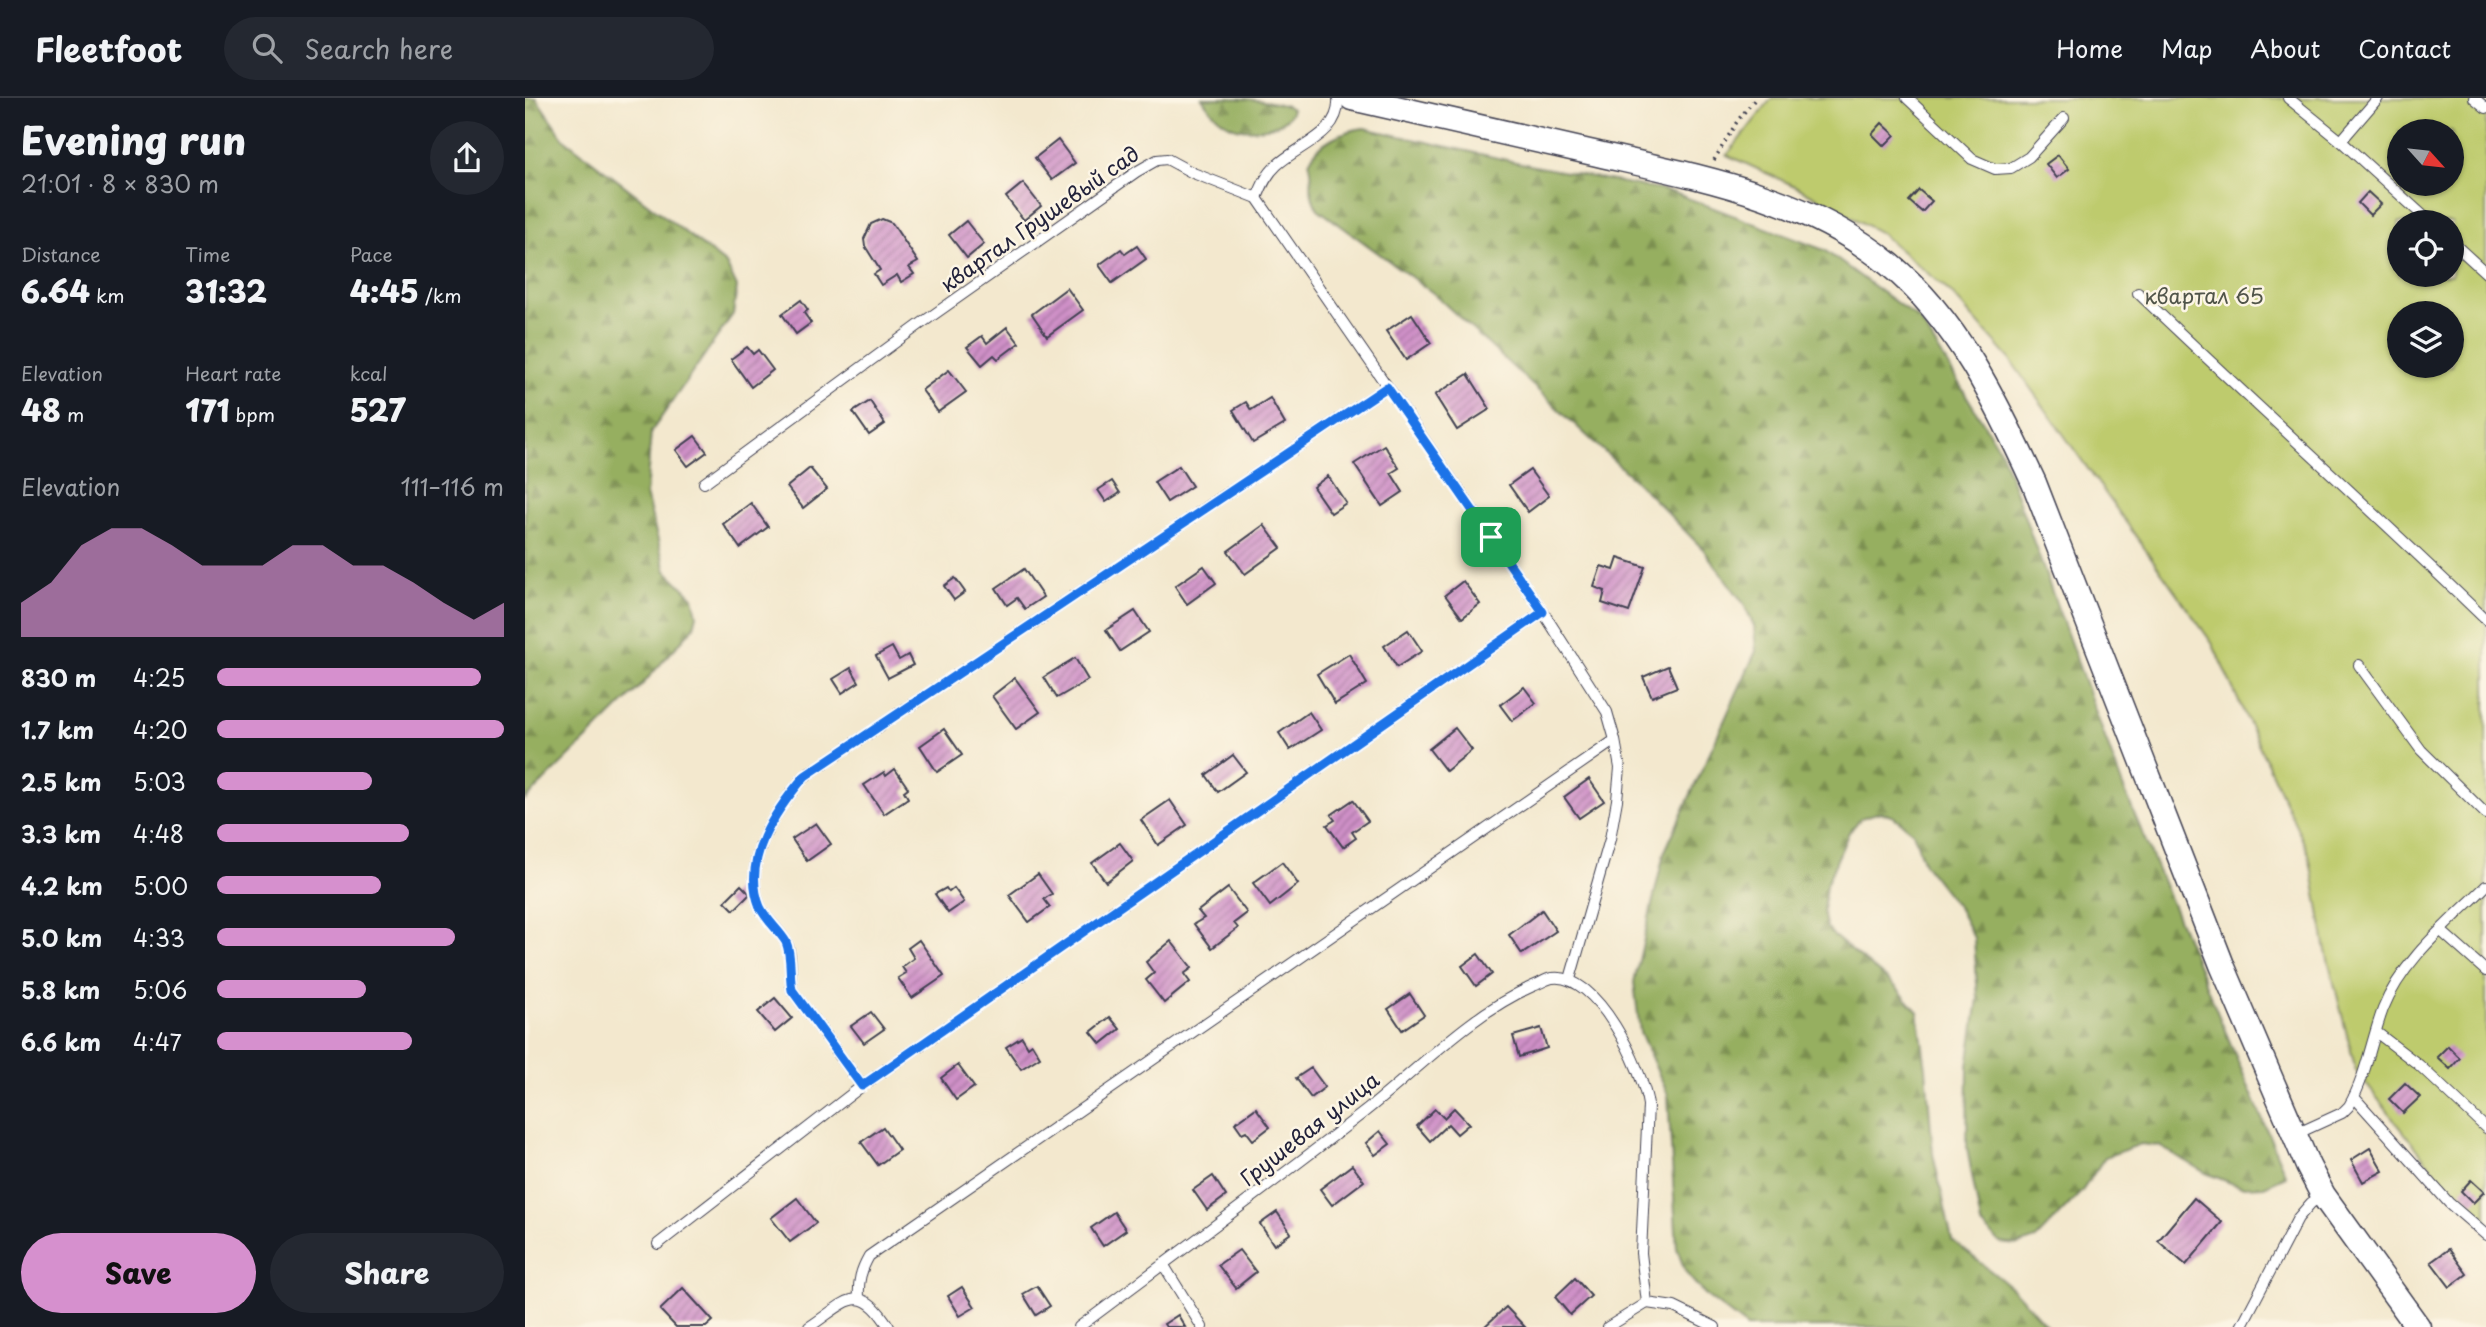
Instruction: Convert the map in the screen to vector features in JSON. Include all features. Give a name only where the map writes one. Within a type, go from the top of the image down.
[{"type":"street","points":[[1352,98],[1703,178],[1793,207],[1841,231],[1874,252],[1923,296],[1963,348],[2035,483],[2168,831],[2294,1135],[2323,1195],[2418,1327]]},
{"type":"lane","points":[[1338,98],[1337,118],[1318,136],[1280,162],[1270,172],[1257,198],[1543,612],[1607,712],[1615,740],[1620,768],[1615,813],[1570,979],[1587,991],[1603,1008],[1646,1089],[1648,1105],[1641,1253],[1647,1303]]},
{"type":"lane","points":[[1906,98],[1972,159],[1995,169],[2011,168],[2029,157],[2064,118]]},
{"type":"lane","points":[[2288,98],[2341,141],[2417,210]]},
{"type":"lane","points":[[2341,141],[2378,98]]},
{"type":"lane","points":[[2474,98],[2486,108]]},
{"type":"lane","name":"квартал Грушевый сад","points":[[704,483],[919,325],[1136,172],[1157,160],[1175,162],[1193,173],[1257,198]]},
{"type":"lane","points":[[2464,253],[2486,273]]},
{"type":"lane","points":[[2138,293],[2263,412],[2390,526],[2486,620]]},
{"type":"lane","points":[[862,1086],[792,990],[787,943],[761,908],[754,879],[755,860],[771,824],[793,791],[805,776],[1387,387]]},
{"type":"lane","points":[[658,1244],[862,1086],[1543,612]]},
{"type":"lane","points":[[2359,665],[2426,756],[2486,814]]},
{"type":"lane","points":[[859,1297],[858,1284],[869,1256],[1615,740]]},
{"type":"lane","points":[[2294,1135],[2342,1113],[2350,1106],[2383,1010],[2393,989],[2409,966],[2486,886]]},
{"type":"lane","points":[[2441,931],[2486,971]]},
{"type":"lane","name":"Грушевая улица","points":[[1079,1327],[1364,1112],[1489,1009],[1552,978],[1570,979]]},
{"type":"lane","points":[[2376,1032],[2419,1065],[2486,1128]]},
{"type":"lane","points":[[2354,1097],[2449,1203],[2486,1235]]},
{"type":"lane","points":[[2241,1327],[2298,1218],[2311,1203],[2323,1195]]},
{"type":"lane","points":[[1163,1264],[1202,1327]]},
{"type":"lane","points":[[809,1327],[849,1300],[859,1297],[871,1303],[889,1327]]},
{"type":"lane","points":[[1608,1327],[1647,1303],[1674,1307],[1715,1327]]},
{"type":"path","points":[[1703,178],[1738,120],[1756,98]]},
{"type":"green space","points":[[525,98],[536,98],[564,139],[726,264],[737,287],[733,314],[651,432],[646,495],[666,571],[693,597],[697,615],[694,627],[639,688],[525,800]]},
{"type":"green space","points":[[1202,98],[1262,101],[1292,109],[1287,118],[1277,125],[1261,129],[1241,129],[1216,116]]},
{"type":"green space","name":"квартал 65","points":[[1772,98],[2486,98],[2486,1226],[2455,1197],[2356,1071],[2326,951],[2309,854],[2212,643],[2009,358],[1951,293],[1879,232],[1799,188],[1727,155]]},
{"type":"green space","points":[[1364,128],[1534,166],[1672,192],[1824,250],[1920,320],[2001,452],[2123,787],[2286,1176],[2264,1186],[2241,1187],[2206,1173],[2159,1146],[2141,1144],[2105,1157],[2082,1191],[2036,1239],[2018,1245],[2000,1243],[1981,1224],[1967,1148],[1968,1066],[1978,999],[1974,938],[1959,909],[1924,864],[1913,832],[1894,817],[1880,812],[1861,818],[1849,832],[1826,885],[1823,911],[1826,926],[1834,936],[1896,987],[1918,1012],[1933,1154],[1952,1240],[2012,1288],[2048,1327],[1747,1327],[1704,1294],[1686,1273],[1677,1249],[1668,1095],[1640,1032],[1634,982],[1664,853],[1756,651],[1754,626],[1744,604],[1703,549],[1638,483],[1433,293],[1318,209],[1311,191],[1312,174],[1309,162],[1318,148],[1332,138]]},
{"type":"building","points":[[1882,123],[1895,135],[1884,146],[1872,134]]},
{"type":"building","points":[[1058,140],[1075,163],[1052,180],[1035,158]]},
{"type":"building","points":[[2058,155],[2069,169],[2057,178],[2046,164]]},
{"type":"building","points":[[1023,183],[1041,206],[1024,220],[1006,197]]},
{"type":"building","points":[[1919,190],[1932,201],[1922,212],[1909,201]]},
{"type":"building","points":[[2368,192],[2381,204],[2370,215],[2358,203]]},
{"type":"building","points":[[882,219],[892,223],[918,262],[909,267],[914,274],[901,282],[897,275],[881,285],[874,274],[880,270],[865,246],[864,239],[871,224]]},
{"type":"building","points":[[966,221],[984,244],[967,258],[949,235]]},
{"type":"building","points":[[1137,246],[1146,259],[1112,283],[1099,265],[1121,249],[1125,254]]},
{"type":"building","points":[[1067,288],[1083,310],[1047,336],[1032,314]]},
{"type":"building","points":[[801,300],[808,310],[804,313],[811,323],[796,334],[782,314]]},
{"type":"building","points":[[1412,314],[1431,343],[1406,360],[1386,331]]},
{"type":"building","points":[[1007,327],[1019,343],[998,359],[994,355],[982,365],[967,347],[982,336],[987,343]]},
{"type":"building","points":[[747,347],[753,354],[758,350],[773,370],[751,387],[731,359]]},
{"type":"building","points":[[949,370],[966,392],[938,412],[922,390]]},
{"type":"building","points":[[1468,374],[1490,409],[1457,430],[1435,395]]},
{"type":"building","points":[[1270,398],[1285,424],[1253,443],[1233,410],[1246,402],[1251,410]]},
{"type":"building","points":[[870,401],[885,424],[869,435],[853,412]]},
{"type":"building","points":[[695,436],[707,452],[688,466],[676,450]]},
{"type":"building","points":[[1384,445],[1399,468],[1391,473],[1403,492],[1382,506],[1354,464]]},
{"type":"building","points":[[1179,466],[1192,486],[1167,502],[1154,482]]},
{"type":"building","points":[[810,468],[827,489],[803,508],[787,487]]},
{"type":"building","points":[[1530,470],[1549,496],[1528,512],[1509,485]]},
{"type":"building","points":[[1328,476],[1346,503],[1331,513],[1313,487]]},
{"type":"building","points":[[1112,481],[1120,493],[1106,502],[1098,490]]},
{"type":"building","points":[[751,503],[768,527],[740,548],[723,524]]},
{"type":"building","points":[[1264,525],[1281,548],[1245,574],[1228,551]]},
{"type":"building","points":[[1618,558],[1645,567],[1629,612],[1602,603],[1605,591],[1594,587],[1601,566],[1614,570]]},
{"type":"building","points":[[1204,566],[1216,583],[1187,604],[1175,586]]},
{"type":"building","points":[[1024,569],[1043,597],[1025,609],[1017,598],[1007,605],[996,588]]},
{"type":"building","points":[[955,578],[965,592],[954,600],[944,586]]},
{"type":"building","points":[[1463,581],[1480,604],[1462,618],[1445,595]]},
{"type":"building","points":[[1135,611],[1149,632],[1120,651],[1106,630]]},
{"type":"building","points":[[1408,630],[1422,651],[1397,667],[1384,646]]},
{"type":"building","points":[[892,647],[899,660],[908,655],[913,665],[888,678],[876,656]]},
{"type":"building","points":[[1349,654],[1367,684],[1335,704],[1317,674]]},
{"type":"building","points":[[1075,658],[1088,680],[1057,698],[1044,677]]},
{"type":"building","points":[[1668,666],[1677,687],[1652,697],[1643,677]]},
{"type":"building","points":[[851,668],[859,682],[842,693],[833,679]]},
{"type":"building","points":[[1015,678],[1040,712],[1016,729],[992,696]]},
{"type":"building","points":[[1524,687],[1536,703],[1512,721],[1500,705]]},
{"type":"building","points":[[1309,712],[1321,730],[1290,750],[1279,733]]},
{"type":"building","points":[[1455,728],[1472,750],[1446,771],[1429,749]]},
{"type":"building","points":[[944,729],[962,755],[937,772],[920,746]]},
{"type":"building","points":[[1233,755],[1246,772],[1218,792],[1206,775]]},
{"type":"building","points":[[895,769],[908,788],[904,791],[908,798],[884,814],[864,785],[884,772],[886,776]]},
{"type":"building","points":[[1589,779],[1604,801],[1579,818],[1564,797]]},
{"type":"building","points":[[1170,800],[1187,825],[1158,845],[1141,820]]},
{"type":"building","points":[[1353,800],[1368,821],[1352,832],[1356,838],[1343,847],[1327,825],[1335,820],[1331,815]]},
{"type":"building","points":[[816,823],[831,844],[807,861],[792,839]]},
{"type":"building","points":[[1120,843],[1133,861],[1106,882],[1092,863]]},
{"type":"building","points":[[1282,862],[1298,884],[1270,906],[1253,883]]},
{"type":"building","points":[[1038,874],[1052,894],[1044,899],[1050,907],[1029,922],[1009,895]]},
{"type":"building","points":[[741,885],[750,894],[734,910],[725,901]]},
{"type":"building","points":[[946,888],[949,892],[954,888],[964,902],[948,913],[935,894]]},
{"type":"building","points":[[1228,888],[1247,913],[1234,923],[1238,928],[1212,948],[1194,924],[1204,918],[1198,911]]},
{"type":"building","points":[[1542,910],[1556,931],[1522,954],[1509,935]]},
{"type":"building","points":[[919,940],[944,976],[912,998],[898,978],[906,973],[902,967],[914,958],[908,948]]},
{"type":"building","points":[[1171,941],[1192,968],[1184,974],[1190,982],[1164,1003],[1146,980],[1154,973],[1146,962]]},
{"type":"building","points":[[1478,954],[1492,974],[1476,986],[1462,966]]},
{"type":"building","points":[[1410,994],[1424,1015],[1402,1030],[1388,1009]]},
{"type":"building","points":[[775,998],[792,1018],[775,1032],[758,1012]]},
{"type":"building","points":[[871,1012],[884,1029],[864,1043],[851,1026]]},
{"type":"building","points":[[1110,1017],[1120,1029],[1101,1044],[1091,1032]]},
{"type":"building","points":[[1541,1028],[1547,1048],[1519,1057],[1513,1036]]},
{"type":"building","points":[[1022,1037],[1028,1047],[1032,1044],[1040,1057],[1021,1069],[1006,1047]]},
{"type":"building","points":[[2448,1046],[2460,1058],[2450,1069],[2437,1057]]},
{"type":"building","points":[[958,1065],[974,1087],[956,1100],[941,1078]]},
{"type":"building","points":[[1311,1068],[1325,1087],[1311,1098],[1296,1078]]},
{"type":"building","points":[[2405,1083],[2420,1097],[2403,1113],[2389,1099]]},
{"type":"building","points":[[1256,1108],[1270,1127],[1253,1140],[1246,1131],[1242,1133],[1235,1123]]},
{"type":"building","points":[[1454,1108],[1469,1124],[1457,1134],[1448,1124],[1430,1141],[1417,1126],[1435,1109],[1444,1118]]},
{"type":"building","points":[[883,1127],[899,1150],[878,1165],[861,1142]]},
{"type":"building","points":[[1380,1131],[1390,1144],[1375,1155],[1366,1143]]},
{"type":"building","points":[[2370,1148],[2383,1171],[2363,1182],[2351,1160]]},
{"type":"building","points":[[1352,1165],[1364,1181],[1332,1205],[1320,1189]]},
{"type":"building","points":[[1213,1176],[1226,1196],[1207,1210],[1193,1190]]},
{"type":"building","points":[[2471,1180],[2484,1192],[2473,1203],[2461,1191]]},
{"type":"building","points":[[797,1198],[816,1223],[790,1242],[771,1218]]},
{"type":"building","points":[[2194,1198],[2222,1222],[2186,1265],[2158,1241]]},
{"type":"building","points":[[1114,1212],[1126,1230],[1103,1246],[1091,1228]]},
{"type":"building","points":[[1277,1212],[1291,1233],[1274,1245],[1260,1224]]},
{"type":"building","points":[[2449,1249],[2467,1274],[2450,1287],[2431,1262]]},
{"type":"building","points":[[1239,1250],[1256,1272],[1236,1288],[1218,1265]]},
{"type":"building","points":[[1575,1278],[1591,1296],[1570,1315],[1555,1297]]},
{"type":"building","points":[[1037,1286],[1050,1306],[1036,1315],[1023,1294]]},
{"type":"building","points":[[962,1287],[975,1307],[960,1316],[948,1296]]},
{"type":"building","points":[[683,1288],[713,1321],[706,1327],[676,1327],[660,1310]]},
{"type":"building","points":[[1506,1307],[1525,1327],[1484,1327]]},
{"type":"building","points":[[1178,1315],[1185,1327],[1166,1327],[1164,1324]]},
{"type":"route","points":[[1387,387],[1491,537],[1543,612],[862,1086],[792,990],[787,943],[761,908],[754,879],[755,860],[771,824],[805,776],[1387,387]]}]
